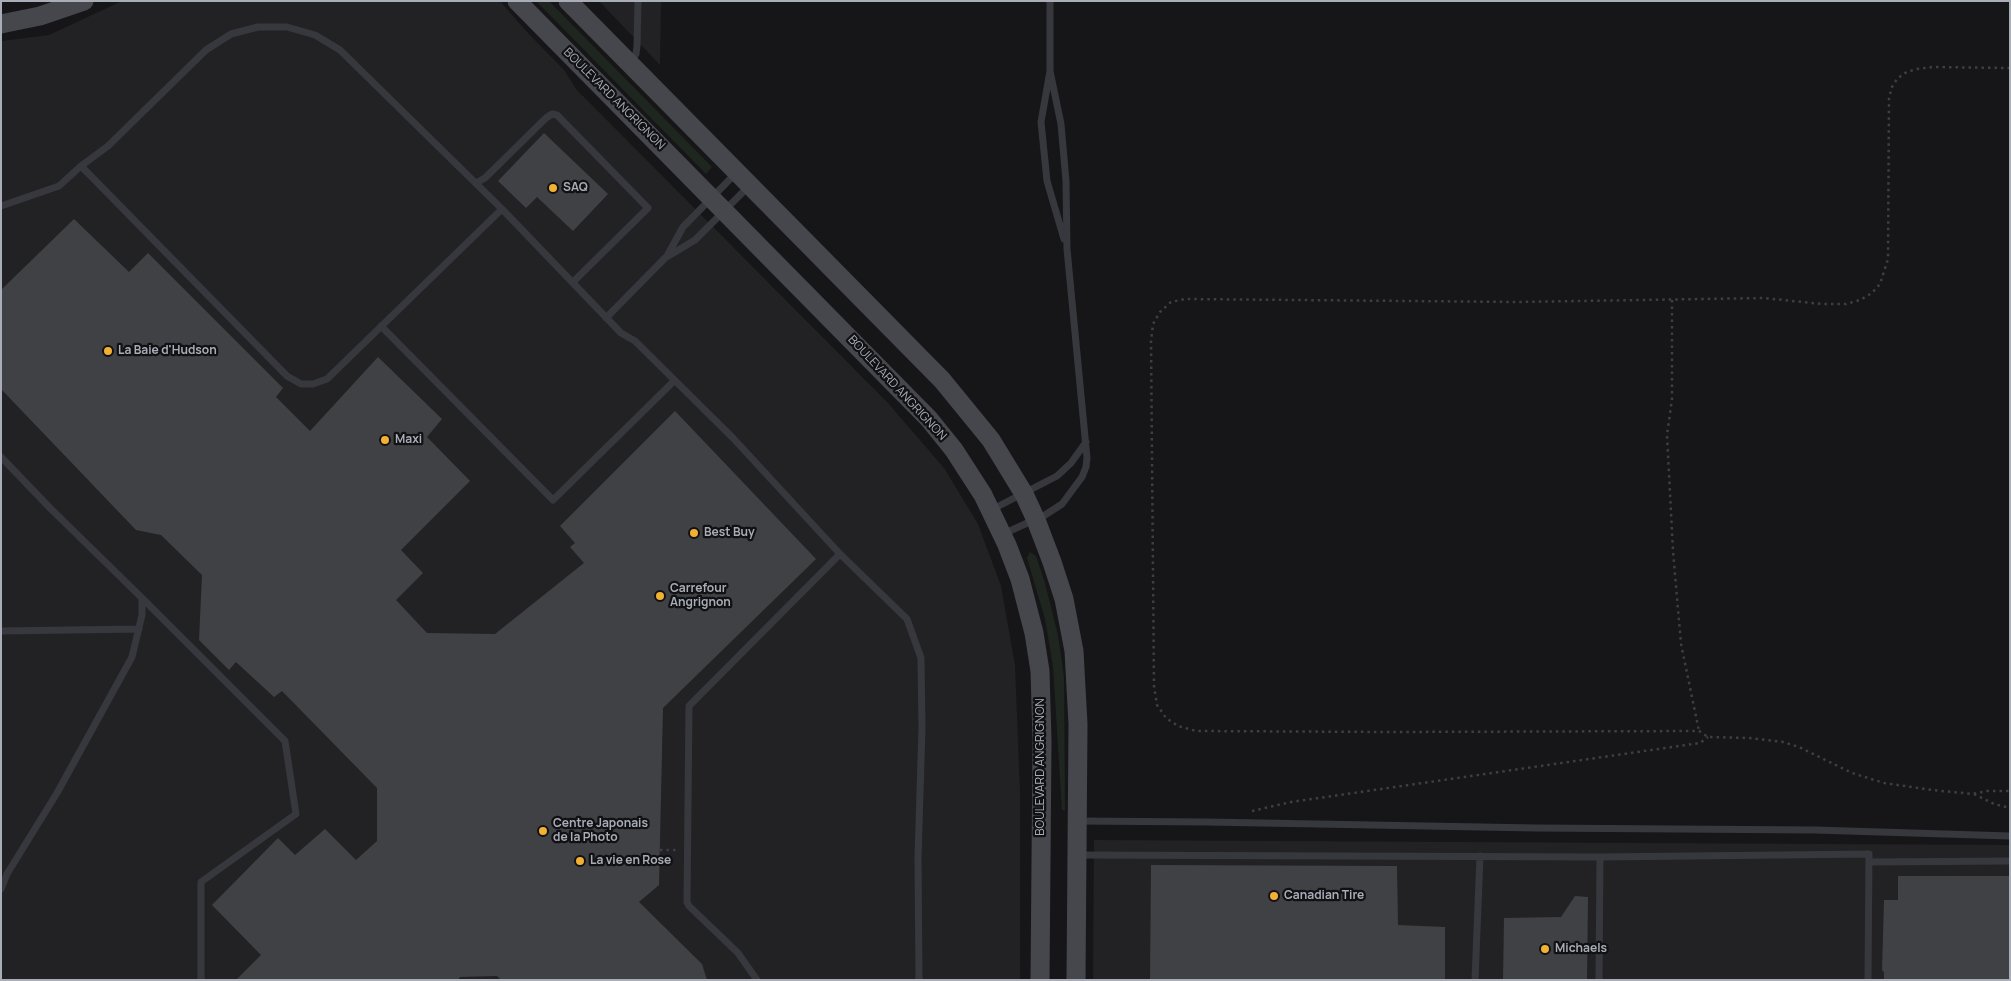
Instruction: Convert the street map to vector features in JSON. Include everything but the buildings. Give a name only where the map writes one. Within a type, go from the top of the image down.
[{"type":"main road","points":[[1,24],[45,15],[84,1]]},
{"type":"main road","name":"BOULEVARD ANGRIGNON","points":[[517,1],[936,427],[962,462],[991,510],[1025,596],[1034,633],[1041,685],[1040,980]]},
{"type":"main road","points":[[568,1],[955,394],[991,440],[1024,494],[1036,520],[1064,599],[1074,651],[1078,701],[1076,980]]},
{"type":"lane","points":[[629,64],[636,54],[638,1]]},
{"type":"lane","points":[[1050,1],[1050,71],[1041,122],[1047,181],[1067,249]]},
{"type":"lane","points":[[1,206],[59,186],[81,166],[108,146],[199,56],[214,44],[240,31],[258,27],[278,26],[306,31],[324,39],[340,50],[502,208],[621,333],[635,341],[745,451],[840,554],[907,619],[921,658],[922,728],[918,856],[919,980]]},
{"type":"lane","points":[[1002,534],[1036,520],[1062,504],[1078,483],[1086,467],[1086,441],[1067,249],[1066,181],[1061,124],[1050,71]]},
{"type":"lane","points":[[476,183],[484,178],[546,118],[552,114],[557,114],[648,208],[573,282]]},
{"type":"lane","points":[[81,166],[287,376],[300,384],[313,384],[327,379],[502,208]]},
{"type":"lane","points":[[606,318],[665,258],[683,227],[718,204],[743,179]]},
{"type":"lane","points":[[665,258],[695,240],[718,204],[743,179]]},
{"type":"lane","points":[[381,326],[553,500],[674,381]]},
{"type":"lane","points":[[991,510],[1024,494],[1066,469],[1086,441]]},
{"type":"lane","points":[[1,457],[285,741],[296,814],[201,882],[201,980]]},
{"type":"lane","points":[[757,980],[738,953],[689,906],[688,902],[689,706],[840,554]]},
{"type":"lane","points":[[1,889],[7,874],[57,793],[132,657],[142,615],[142,598]]},
{"type":"lane","points":[[1,630],[139,629]]},
{"type":"lane","points":[[1078,821],[1815,830],[2010,836]]},
{"type":"lane","points":[[1077,855],[1600,857],[1869,854],[1868,980]]},
{"type":"lane","points":[[1475,980],[1480,856]]},
{"type":"lane","points":[[1599,980],[1600,857]]},
{"type":"lane","points":[[1869,862],[2010,861]]},
{"type":"path","points":[[2010,68],[1933,67],[1916,69],[1904,73],[1897,79],[1892,87],[1889,98],[1888,259],[1880,284],[1872,293],[1860,300],[1846,304],[1822,304],[1764,298],[1518,302],[1186,299],[1172,302],[1160,312],[1152,324],[1151,341],[1154,686],[1157,705],[1166,718],[1178,726],[1196,731],[1698,731],[1708,737],[1783,742],[1799,747],[1852,774],[1884,782],[1932,790],[1973,794],[1987,791],[2010,791]]},
{"type":"path","points":[[1672,300],[1672,399],[1668,434],[1673,551],[1682,644],[1698,731]]},
{"type":"path","points":[[1244,813],[1291,802],[1700,743],[1708,737]]},
{"type":"path","points":[[1973,794],[1994,804],[2010,808]]},
{"type":"path","points":[[660,850],[676,850]]},
{"type":"shaded area","name":"Carrefour Angrignon","points":[[122,1],[500,1],[564,70],[576,89],[888,403],[944,468],[978,524],[1001,586],[1015,665],[1020,793],[1020,980],[1,980],[1,41],[49,35]]},
{"type":"shaded area","points":[[536,1],[549,1],[712,167],[706,174]]},
{"type":"shaded area","points":[[599,1],[661,1],[660,65]]},
{"type":"shaded area","points":[[1030,552],[1036,556],[1045,583],[1058,635],[1064,677],[1065,810],[1062,810],[1053,666],[1045,619],[1027,558]]},
{"type":"shaded area","points":[[1094,840],[2010,845],[2010,980],[1093,980]]},
{"type":"place","name":"SAQ","points":[[553,188]]},
{"type":"place","name":"La Baie d'Hudson","points":[[108,351]]},
{"type":"place","name":"Maxi","points":[[385,440]]},
{"type":"place","name":"Best Buy","points":[[694,533]]},
{"type":"place","name":"Carrefour Angrignon","points":[[660,596]]},
{"type":"place","name":"Centre Japonais de la Photo","points":[[543,831]]},
{"type":"place","name":"La vie en Rose","points":[[580,861]]},
{"type":"place","name":"Canadian Tire","points":[[1274,896]]},
{"type":"place","name":"Michaels","points":[[1545,949]]}]
